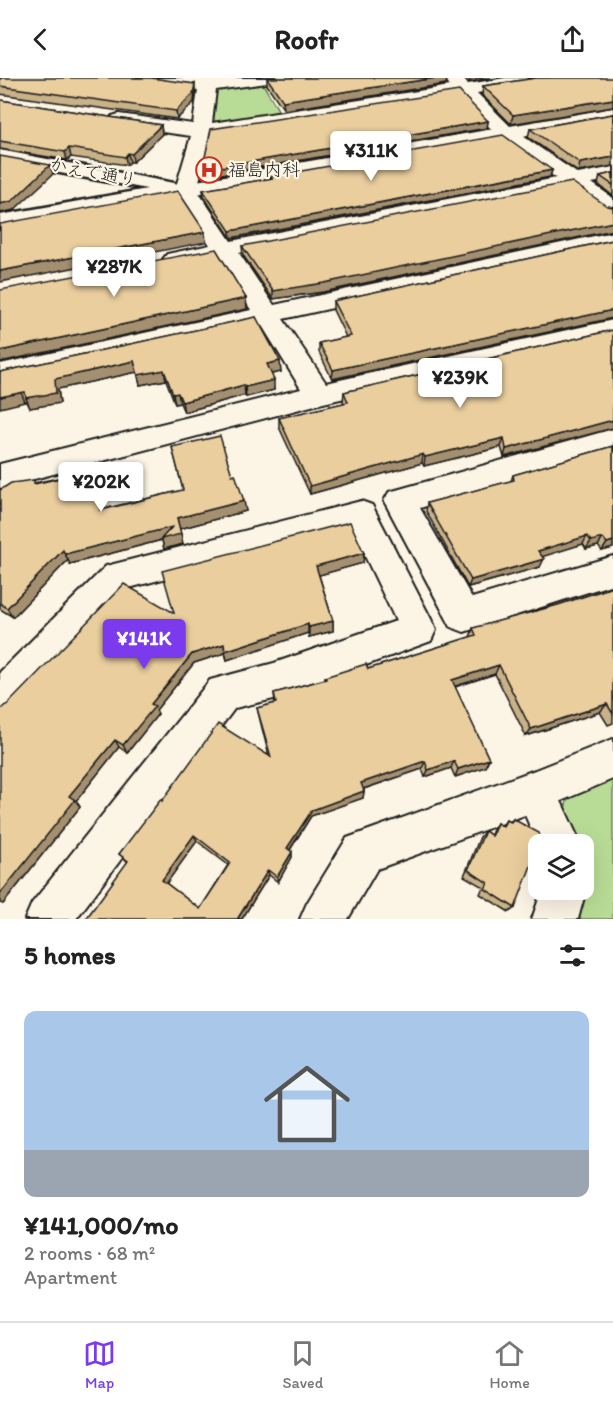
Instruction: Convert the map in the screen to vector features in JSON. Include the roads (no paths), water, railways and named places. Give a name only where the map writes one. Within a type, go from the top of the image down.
[{"type":"street","points":[[145,78],[208,82],[267,78]]},
{"type":"street","points":[[104,117],[185,130],[202,130],[458,84],[539,78]]},
{"type":"street","points":[[208,82],[202,130],[186,190],[319,394]]},
{"type":"street","points":[[458,84],[507,134],[613,208]]},
{"type":"street","points":[[0,222],[613,114]]},
{"type":"street","name":"かえで通り","points":[[0,156],[82,169],[186,190]]},
{"type":"street","points":[[82,169],[104,180],[104,189],[99,197],[85,208]]},
{"type":"street","points":[[157,262],[613,174]]},
{"type":"street","points":[[0,373],[613,239]]},
{"type":"street","points":[[0,476],[319,394],[613,328]]},
{"type":"street","points":[[613,440],[400,501],[464,616],[613,570]]},
{"type":"street","points":[[0,699],[118,576],[361,514],[418,630],[274,681],[223,693],[48,919]]},
{"type":"street","points":[[323,919],[362,853],[535,791],[613,759]]},
{"type":"street","points":[[535,791],[555,834]]},
{"type":"street","points":[[555,919],[561,900]]},
{"type":"place","name":"福島内科","points":[[209,170]]}]
